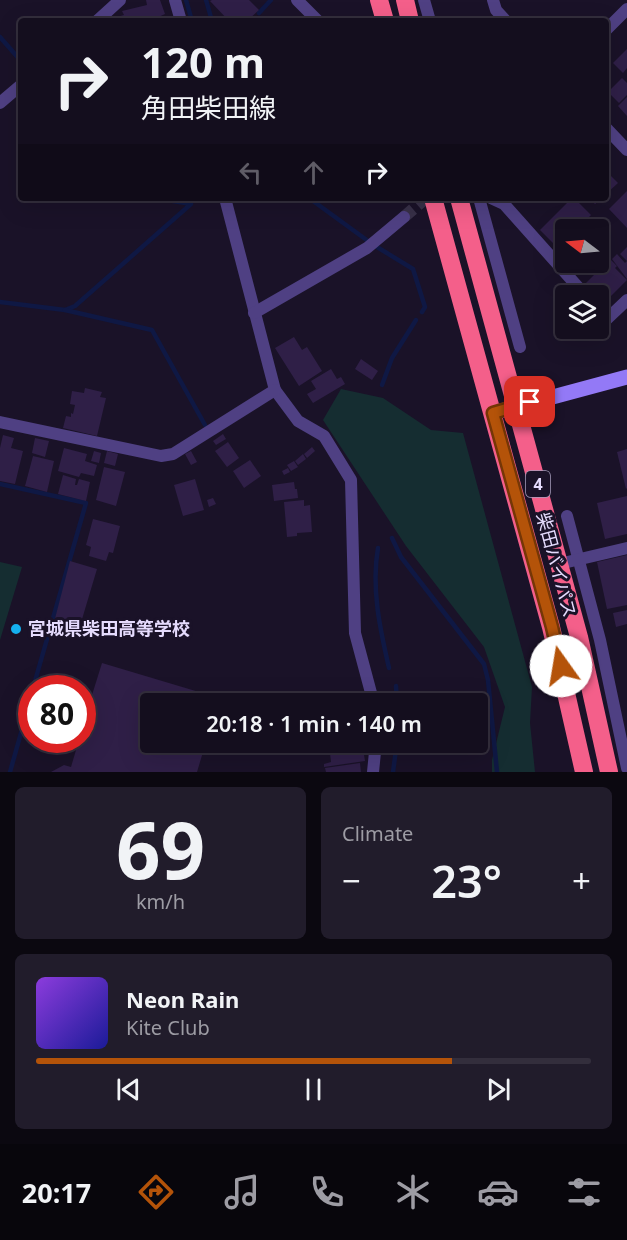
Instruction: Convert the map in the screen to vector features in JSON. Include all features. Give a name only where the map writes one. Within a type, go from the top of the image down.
[{"type":"highway","points":[[379,0],[384,18]]},
{"type":"highway","points":[[405,0],[409,18]]},
{"type":"highway","name":"柴田バイパス","points":[[434,201],[552,627],[584,772]]},
{"type":"highway","name":"柴田バイパス","points":[[461,201],[579,637],[609,772]]},
{"type":"main road","points":[[493,413],[627,376]]},
{"type":"street","points":[[100,18],[120,0]]},
{"type":"street","points":[[175,0],[180,18]]},
{"type":"street","points":[[297,0],[315,18]]},
{"type":"street","points":[[424,0],[429,18]]},
{"type":"street","points":[[493,0],[496,10],[503,18]]},
{"type":"street","points":[[609,27],[627,9]]},
{"type":"street","points":[[0,103],[18,88]]},
{"type":"street","points":[[609,131],[627,150]]},
{"type":"street","points":[[226,201],[275,390],[298,421],[324,436],[351,480],[355,633],[371,693]]},
{"type":"street","points":[[479,201],[520,347]]},
{"type":"street","points":[[498,201],[504,204],[576,285]]},
{"type":"street","points":[[254,313],[367,248],[404,217]]},
{"type":"street","points":[[609,317],[627,300]]},
{"type":"street","points":[[0,422],[161,456],[173,454],[275,390]]},
{"type":"street","points":[[567,516],[600,640],[627,768]]},
{"type":"street","points":[[559,564],[627,548]]},
{"type":"street","points":[[373,772],[375,753]]},
{"type":"green space","points":[[341,389],[383,398],[431,430],[463,433],[532,687],[530,723],[535,772],[492,772],[492,760],[505,707],[484,647],[406,546],[323,420]]},
{"type":"green space","points":[[0,562],[22,567],[0,640]]},
{"type":"building","points":[[146,0],[160,0],[165,14],[156,18],[117,18],[124,15],[122,11],[147,5]]},
{"type":"building","points":[[249,0],[259,10],[250,18],[226,18],[210,1]]},
{"type":"building","points":[[627,49],[627,68],[623,73],[613,63]]},
{"type":"building","points":[[622,78],[627,83],[627,95],[619,103],[609,91]]},
{"type":"building","points":[[627,97],[627,116],[618,106]]},
{"type":"building","points":[[609,174],[618,183],[609,191]]},
{"type":"building","points":[[627,191],[627,228],[609,209]]},
{"type":"building","points":[[569,201],[577,201],[591,215],[587,219],[555,219],[555,245],[540,230]]},
{"type":"building","points":[[627,247],[627,261],[620,254]]},
{"type":"building","points":[[617,254],[625,263],[627,261],[627,279],[612,259]]},
{"type":"building","points":[[609,260],[617,266],[615,268],[627,280],[609,298],[609,285],[584,285],[596,273],[609,273]]},
{"type":"building","points":[[294,337],[302,350],[307,347],[322,371],[299,386],[275,348]]},
{"type":"building","points":[[361,359],[378,371],[372,380],[355,369]]},
{"type":"building","points":[[331,369],[337,379],[341,377],[345,384],[313,403],[307,394],[316,389],[311,381]]},
{"type":"building","points":[[85,388],[102,392],[100,397],[106,398],[97,436],[63,428],[66,416],[71,417],[71,413],[73,414],[75,405],[70,404],[72,391],[84,393]]},
{"type":"building","points":[[223,434],[226,439],[216,445],[213,441]]},
{"type":"building","points":[[3,435],[14,438],[11,448],[23,451],[15,484],[0,481],[0,448]]},
{"type":"building","points":[[35,438],[49,441],[45,457],[32,453]]},
{"type":"building","points":[[228,442],[239,458],[227,467],[215,451]]},
{"type":"building","points":[[312,447],[315,451],[307,458],[304,454]]},
{"type":"building","points":[[64,448],[87,454],[85,461],[97,465],[94,476],[81,473],[79,477],[58,471]]},
{"type":"building","points":[[627,449],[627,488],[626,489],[617,452]]},
{"type":"building","points":[[94,451],[101,453],[99,463],[91,461]]},
{"type":"building","points":[[107,451],[118,454],[115,466],[104,463]]},
{"type":"building","points":[[191,451],[197,462],[191,465],[185,454]]},
{"type":"building","points":[[303,454],[306,459],[298,465],[295,461]]},
{"type":"building","points":[[33,456],[54,461],[47,492],[25,486]]},
{"type":"building","points":[[250,460],[261,476],[244,488],[233,471]]},
{"type":"building","points":[[294,461],[298,467],[291,471],[287,465]]},
{"type":"building","points":[[104,467],[125,472],[116,506],[96,500]]},
{"type":"building","points":[[288,468],[290,472],[284,475],[282,471]]},
{"type":"building","points":[[63,475],[76,479],[75,485],[79,479],[90,482],[86,501],[58,494]]},
{"type":"building","points":[[195,479],[204,510],[183,516],[174,485]]},
{"type":"building","points":[[294,482],[298,498],[274,501],[272,485]]},
{"type":"building","points":[[627,496],[627,534],[605,539],[597,503]]},
{"type":"building","points":[[213,498],[216,504],[209,507],[207,500]]},
{"type":"building","points":[[304,500],[304,506],[310,505],[312,532],[297,533],[297,536],[287,537],[284,502]]},
{"type":"building","points":[[93,519],[120,526],[113,553],[109,552],[106,561],[89,556],[91,547],[86,545]]},
{"type":"building","points":[[627,555],[627,605],[607,609],[597,562]]},
{"type":"building","points":[[70,561],[97,569],[77,636],[68,634],[67,637],[52,630]]},
{"type":"building","points":[[627,610],[627,624],[616,627],[613,613]]},
{"type":"building","points":[[102,663],[202,693],[140,693],[140,753],[203,753],[197,772],[51,772],[64,765],[71,767],[75,753],[96,753],[96,682]]},
{"type":"building","points":[[330,753],[364,753],[365,761],[324,767],[324,764],[331,762]]},
{"type":"building","points":[[360,763],[361,772],[326,772],[325,768]]},
{"type":"waterway","points":[[186,0],[191,18]]},
{"type":"waterway","points":[[206,0],[211,18]]},
{"type":"waterway","points":[[259,13],[271,0]]},
{"type":"waterway","points":[[0,37],[18,58]]},
{"type":"waterway","points":[[0,302],[65,310],[75,306],[191,204],[173,201]]},
{"type":"waterway","points":[[313,201],[368,241]]},
{"type":"waterway","points":[[377,247],[413,269],[425,307],[422,312]]},
{"type":"waterway","points":[[65,310],[152,330],[205,425]]},
{"type":"waterway","points":[[382,385],[392,358],[416,320]]},
{"type":"waterway","points":[[0,484],[86,503],[37,675]]},
{"type":"waterway","points":[[392,538],[401,557],[484,664],[488,680],[497,772]]},
{"type":"waterway","points":[[378,548],[376,593],[389,668]]},
{"type":"waterway","points":[[396,686],[396,693]]},
{"type":"waterway","points":[[10,772],[18,744]]},
{"type":"waterway","points":[[393,772],[396,753]]},
{"type":"tunnel","points":[[404,217],[423,201]]},
{"type":"place","name":"宮城県柴田高等学校","points":[[16,629]]},
{"type":"route","points":[[530,402],[493,413],[561,666]]}]
